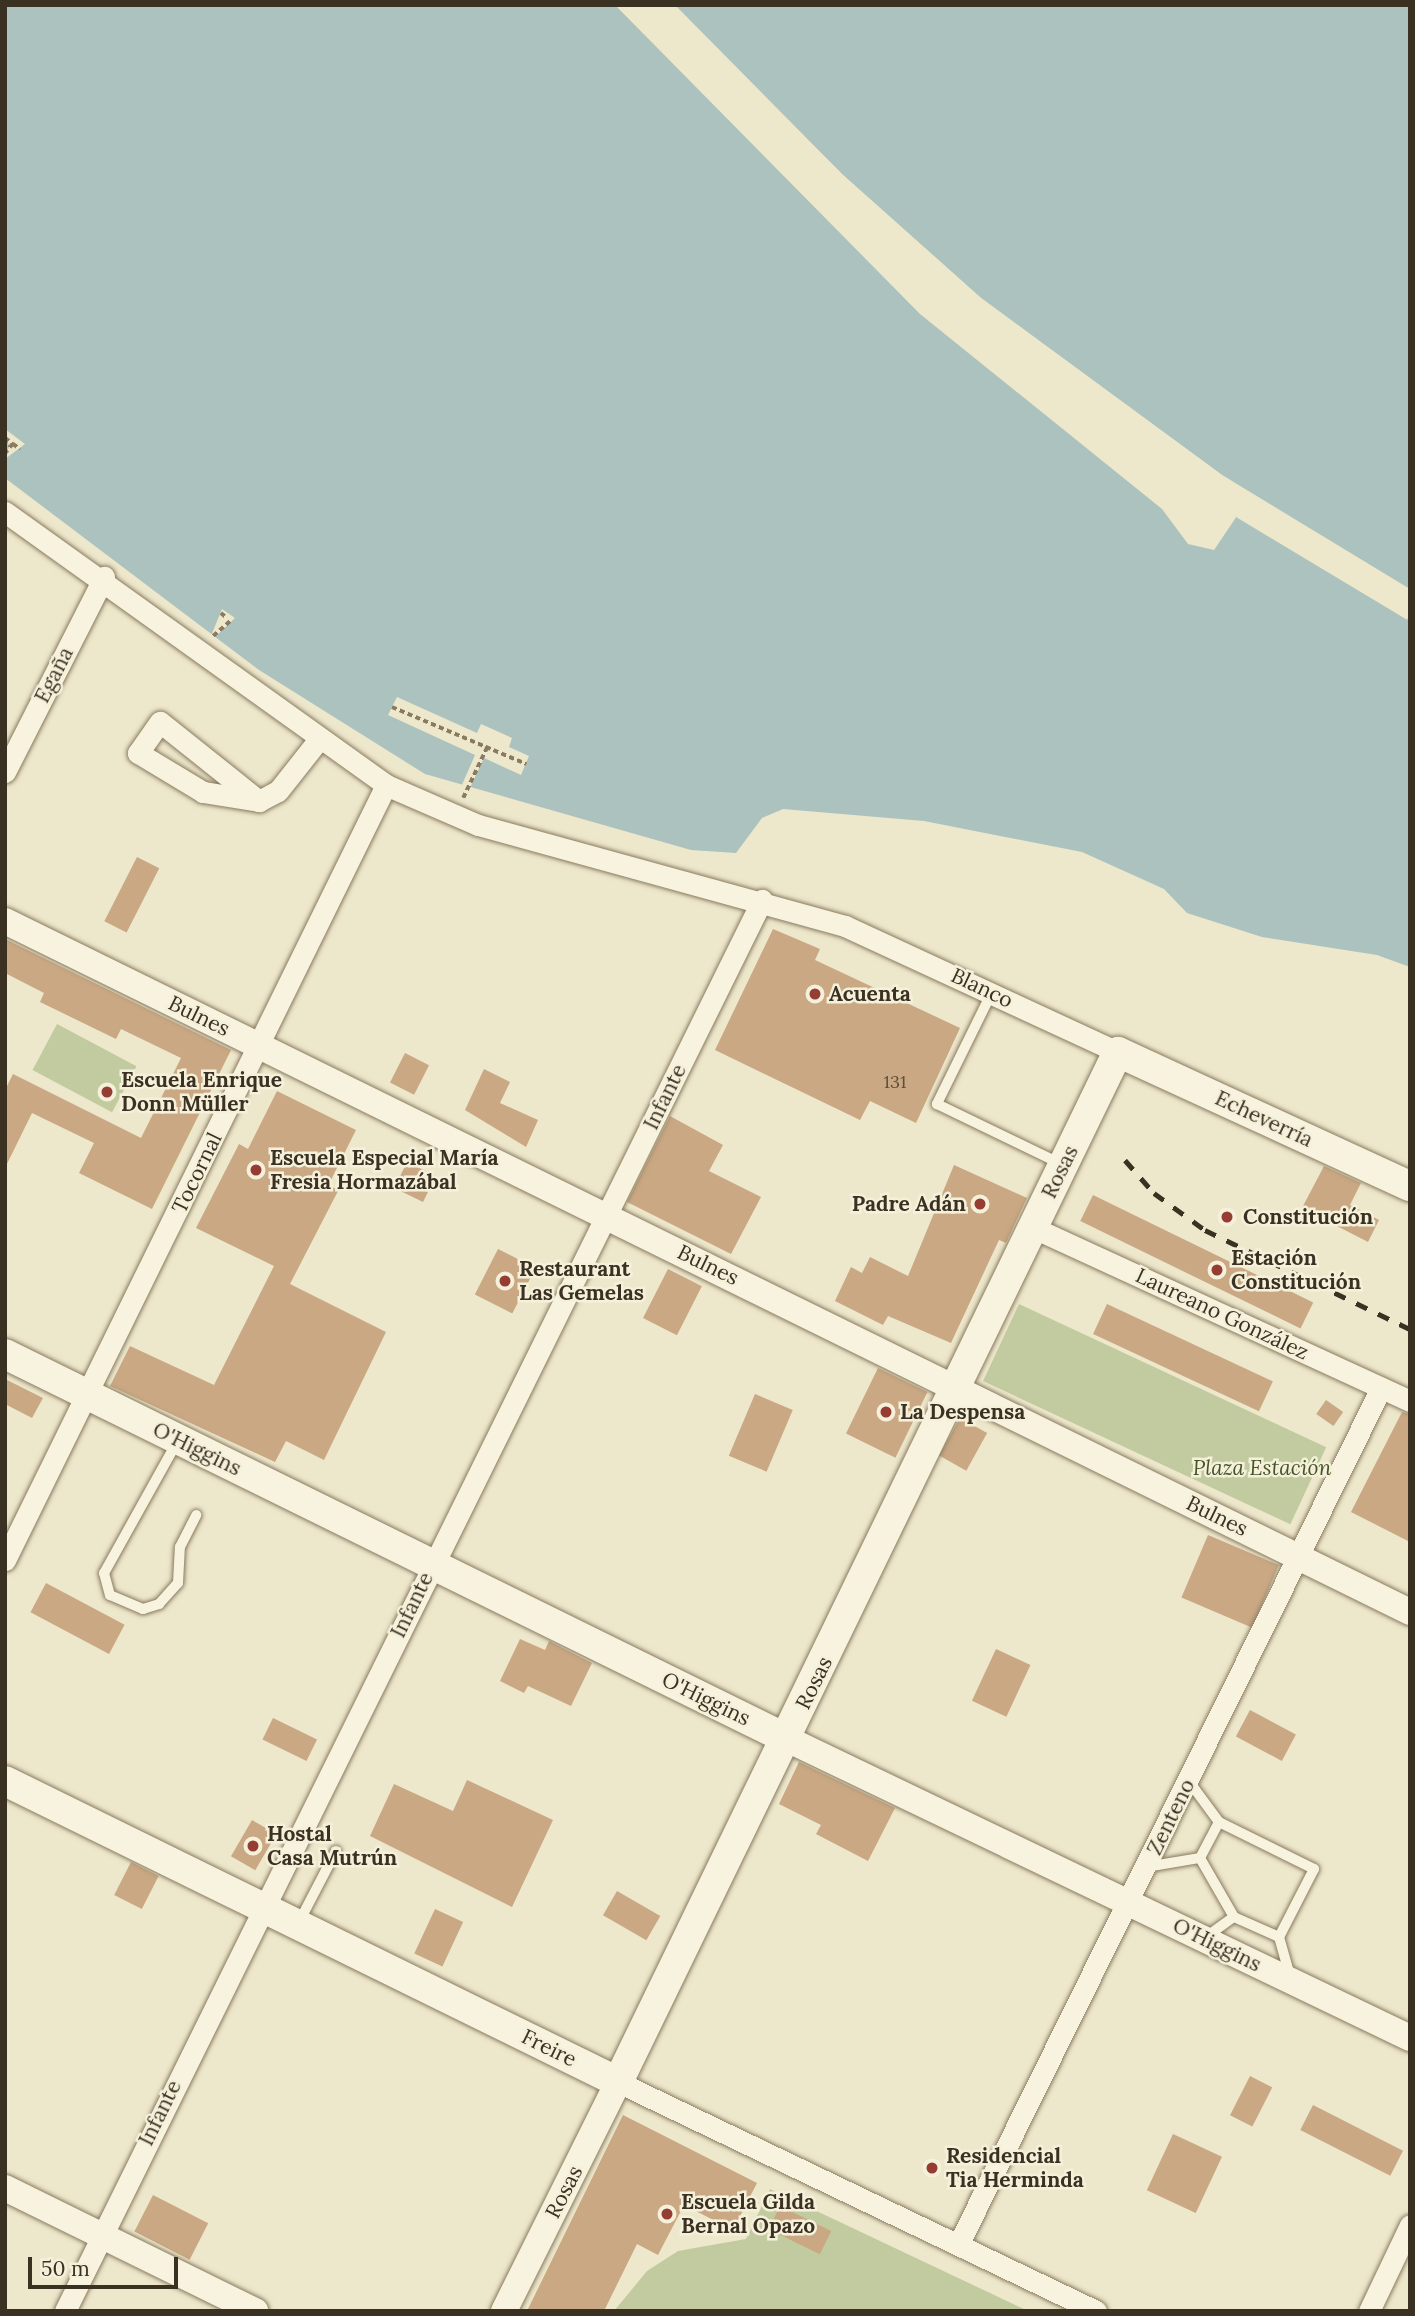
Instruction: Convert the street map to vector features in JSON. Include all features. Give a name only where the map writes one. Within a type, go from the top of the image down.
[{"type":"main road","name":"Rosas","points":[[618,2082],[787,1739],[1118,1052]]},
{"type":"main road","name":"Echeverría","points":[[1118,1052],[1410,1186]]},
{"type":"main road","name":"O'Higgins","points":[[5,1354],[787,1739]]},
{"type":"main road","name":"Freire","points":[[5,1781],[618,2082]]},
{"type":"street","name":"Blanco","points":[[5,512],[104,577],[319,739],[386,785],[460,817],[762,900],[845,926],[1118,1052]]},
{"type":"street","name":"Egaña","points":[[5,772],[104,577]]},
{"type":"street","points":[[259,802],[160,722],[138,753],[203,792],[259,802],[278,791],[319,739]]},
{"type":"street","name":"Tocornal","points":[[5,1560],[260,1047],[386,785]]},
{"type":"street","name":"Infante","points":[[65,2311],[100,2234],[762,900]]},
{"type":"street","name":"Bulnes","points":[[5,921],[1410,1612]]},
{"type":"street","name":"Laureano González","points":[[1034,1228],[1410,1401]]},
{"type":"street","name":"Zenteno","points":[[958,2245],[1381,1388]]},
{"type":"street","name":"O'Higgins","points":[[787,1739],[1410,2038]]},
{"type":"street","name":"Freire","points":[[618,2082],[1096,2311]]},
{"type":"street","name":"Rosas","points":[[504,2311],[618,2082]]},
{"type":"street","points":[[5,2188],[255,2311]]},
{"type":"street","points":[[1369,2311],[1410,2225]]},
{"type":"lane","points":[[992,992],[937,1104],[1064,1165]]},
{"type":"lane","points":[[178,1440],[104,1573],[110,1595],[143,1609],[159,1604],[178,1583],[180,1548],[195,1516]]},
{"type":"lane","points":[[1188,1780],[1219,1822],[1314,1869],[1279,1937],[1292,1982]]},
{"type":"lane","points":[[1200,1858],[1219,1822]]},
{"type":"lane","points":[[298,1925],[336,1851]]},
{"type":"lane","points":[[1146,1867],[1200,1858]]},
{"type":"lane","points":[[1200,1858],[1234,1917],[1279,1937]]},
{"type":"lane","points":[[1203,1939],[1234,1917]]},
{"type":"path","points":[[5,438],[20,449]]},
{"type":"path","points":[[5,454],[13,444]]},
{"type":"path","points":[[201,651],[229,619],[221,613]]},
{"type":"path","points":[[392,707],[488,745],[526,764]]},
{"type":"path","points":[[460,817],[465,788],[488,745]]},
{"type":"green space","points":[[57,1024],[136,1066],[112,1112],[33,1070]]},
{"type":"green space","name":"Plaza Estación","points":[[1019,1304],[1326,1447],[1290,1524],[983,1381]]},
{"type":"green space","points":[[770,2189],[1028,2311],[614,2311],[647,2271],[678,2251],[746,2239]]},
{"type":"water","points":[[5,5],[615,5],[920,314],[1162,509],[1188,544],[1214,550],[1237,516],[1410,618],[1410,967],[1377,955],[1262,937],[1187,913],[1164,889],[1082,852],[924,821],[783,809],[762,818],[736,853],[691,850],[425,774],[259,670],[5,478]]},
{"type":"water","points":[[675,5],[1410,5],[1410,589],[1222,475],[981,298],[843,175]]},
{"type":"pier","points":[[671,5],[843,175],[981,298],[1222,475],[1410,593],[1220,478],[979,301],[772,113]]},
{"type":"pier","points":[[5,429],[25,444],[5,459],[9,446]]},
{"type":"pier","points":[[1239,513],[1410,615],[1407,620],[1236,517]]},
{"type":"pier","points":[[222,609],[235,618],[214,638],[211,636]]},
{"type":"pier","points":[[397,697],[477,733],[481,724],[512,738],[509,747],[529,756],[521,775],[484,758],[469,790],[461,787],[475,755],[388,715]]},
{"type":"building","points":[[137,857],[159,868],[127,933],[104,921]]},
{"type":"building","name":"Acuenta","points":[[773,929],[820,949],[815,960],[960,1028],[916,1123],[870,1101],[860,1120],[715,1050]]},
{"type":"building","points":[[5,939],[231,1050],[152,1209],[79,1173],[94,1143],[32,1113],[5,1168],[5,1090],[13,1074],[141,1138],[181,1058],[121,1029],[116,1039],[40,1002],[44,993],[5,973]]},
{"type":"building","points":[[405,1053],[429,1065],[414,1095],[390,1082]]},
{"type":"building","points":[[484,1069],[510,1082],[500,1103],[538,1120],[526,1147],[465,1110]]},
{"type":"building","points":[[277,1091],[356,1130],[329,1184],[338,1191],[290,1284],[386,1332],[324,1460],[286,1441],[275,1462],[110,1386],[130,1346],[214,1385],[274,1266],[196,1228],[239,1144],[248,1149]]},
{"type":"building","points":[[670,1116],[723,1145],[709,1171],[761,1197],[731,1254],[627,1202]]},
{"type":"building","points":[[407,1162],[436,1176],[423,1202],[394,1188]]},
{"type":"building","points":[[954,1165],[1027,1198],[1006,1243],[999,1240],[951,1343],[888,1316],[883,1325],[835,1301],[851,1267],[862,1273],[870,1257],[908,1276]]},
{"type":"building","points":[[1324,1166],[1361,1183],[1350,1205],[1379,1220],[1368,1242],[1302,1208]]},
{"type":"building","points":[[1093,1195],[1313,1302],[1300,1328],[1080,1221]]},
{"type":"building","name":"Restaurant Las Gemelas","points":[[498,1249],[535,1268],[512,1314],[475,1294]]},
{"type":"building","points":[[668,1269],[702,1286],[677,1335],[643,1318]]},
{"type":"building","points":[[1107,1304],[1273,1381],[1259,1411],[1093,1334]]},
{"type":"building","name":"La Despensa","points":[[878,1368],[927,1392],[895,1458],[846,1434]]},
{"type":"building","points":[[5,1379],[43,1398],[32,1418],[5,1404]]},
{"type":"building","points":[[755,1394],[793,1410],[767,1472],[729,1456]]},
{"type":"building","points":[[1326,1400],[1343,1412],[1333,1426],[1316,1414]]},
{"type":"building","points":[[1402,1412],[1410,1414],[1410,1542],[1351,1512]]},
{"type":"building","points":[[960,1418],[987,1433],[966,1471],[939,1456]]},
{"type":"building","points":[[1208,1535],[1279,1565],[1252,1628],[1181,1598]]},
{"type":"building","points":[[46,1583],[125,1625],[109,1654],[31,1612]]},
{"type":"building","points":[[520,1639],[545,1650],[549,1641],[592,1663],[571,1706],[528,1686],[524,1693],[500,1681]]},
{"type":"building","points":[[996,1649],[1030,1665],[1006,1717],[972,1701]]},
{"type":"building","points":[[1250,1710],[1296,1734],[1282,1761],[1236,1736]]},
{"type":"building","points":[[273,1718],[317,1739],[307,1761],[262,1740]]},
{"type":"building","points":[[799,1762],[895,1808],[868,1861],[816,1834],[821,1825],[779,1804]]},
{"type":"building","points":[[467,1780],[553,1820],[512,1907],[370,1836],[394,1784],[453,1811]]},
{"type":"building","name":"Hostal Casa Mutrún","points":[[252,1820],[276,1834],[255,1870],[231,1856]]},
{"type":"building","points":[[131,1862],[159,1876],[142,1909],[114,1895]]},
{"type":"building","points":[[617,1891],[660,1916],[646,1940],[603,1915]]},
{"type":"building","points":[[435,1909],[463,1922],[442,1967],[414,1953]]},
{"type":"building","points":[[1250,2076],[1272,2087],[1252,2127],[1230,2115]]},
{"type":"building","points":[[1313,2105],[1403,2151],[1390,2176],[1300,2130]]},
{"type":"building","name":"Escuela Gilda Bernal Opazo","points":[[623,2115],[757,2183],[733,2230],[684,2205],[658,2255],[637,2244],[604,2311],[527,2311]]},
{"type":"building","points":[[1173,2134],[1222,2157],[1196,2213],[1147,2190]]},
{"type":"building","points":[[153,2195],[208,2223],[190,2260],[134,2232]]},
{"type":"building","points":[[780,2206],[831,2231],[820,2254],[769,2229]]},
{"type":"railway","points":[[1125,1160],[1154,1193],[1205,1230],[1410,1329]]},
{"type":"place","name":"Acuenta","points":[[815,994]]},
{"type":"place","name":"Escuela Enrique Donn Müller","points":[[107,1092]]},
{"type":"place","name":"Escuela Especial María Fresia Hormazábal","points":[[256,1170]]},
{"type":"place","name":"Padre Adán","points":[[980,1204]]},
{"type":"place","name":"Constitución","points":[[1227,1217]]},
{"type":"place","name":"Estación Constitución","points":[[1217,1270]]},
{"type":"place","name":"Restaurant Las Gemelas","points":[[505,1281]]},
{"type":"place","name":"La Despensa","points":[[886,1412]]},
{"type":"place","name":"Hostal Casa Mutrún","points":[[253,1846]]},
{"type":"place","name":"Residencial Tia Herminda","points":[[932,2168]]},
{"type":"place","name":"Escuela Gilda Bernal Opazo","points":[[667,2214]]}]
